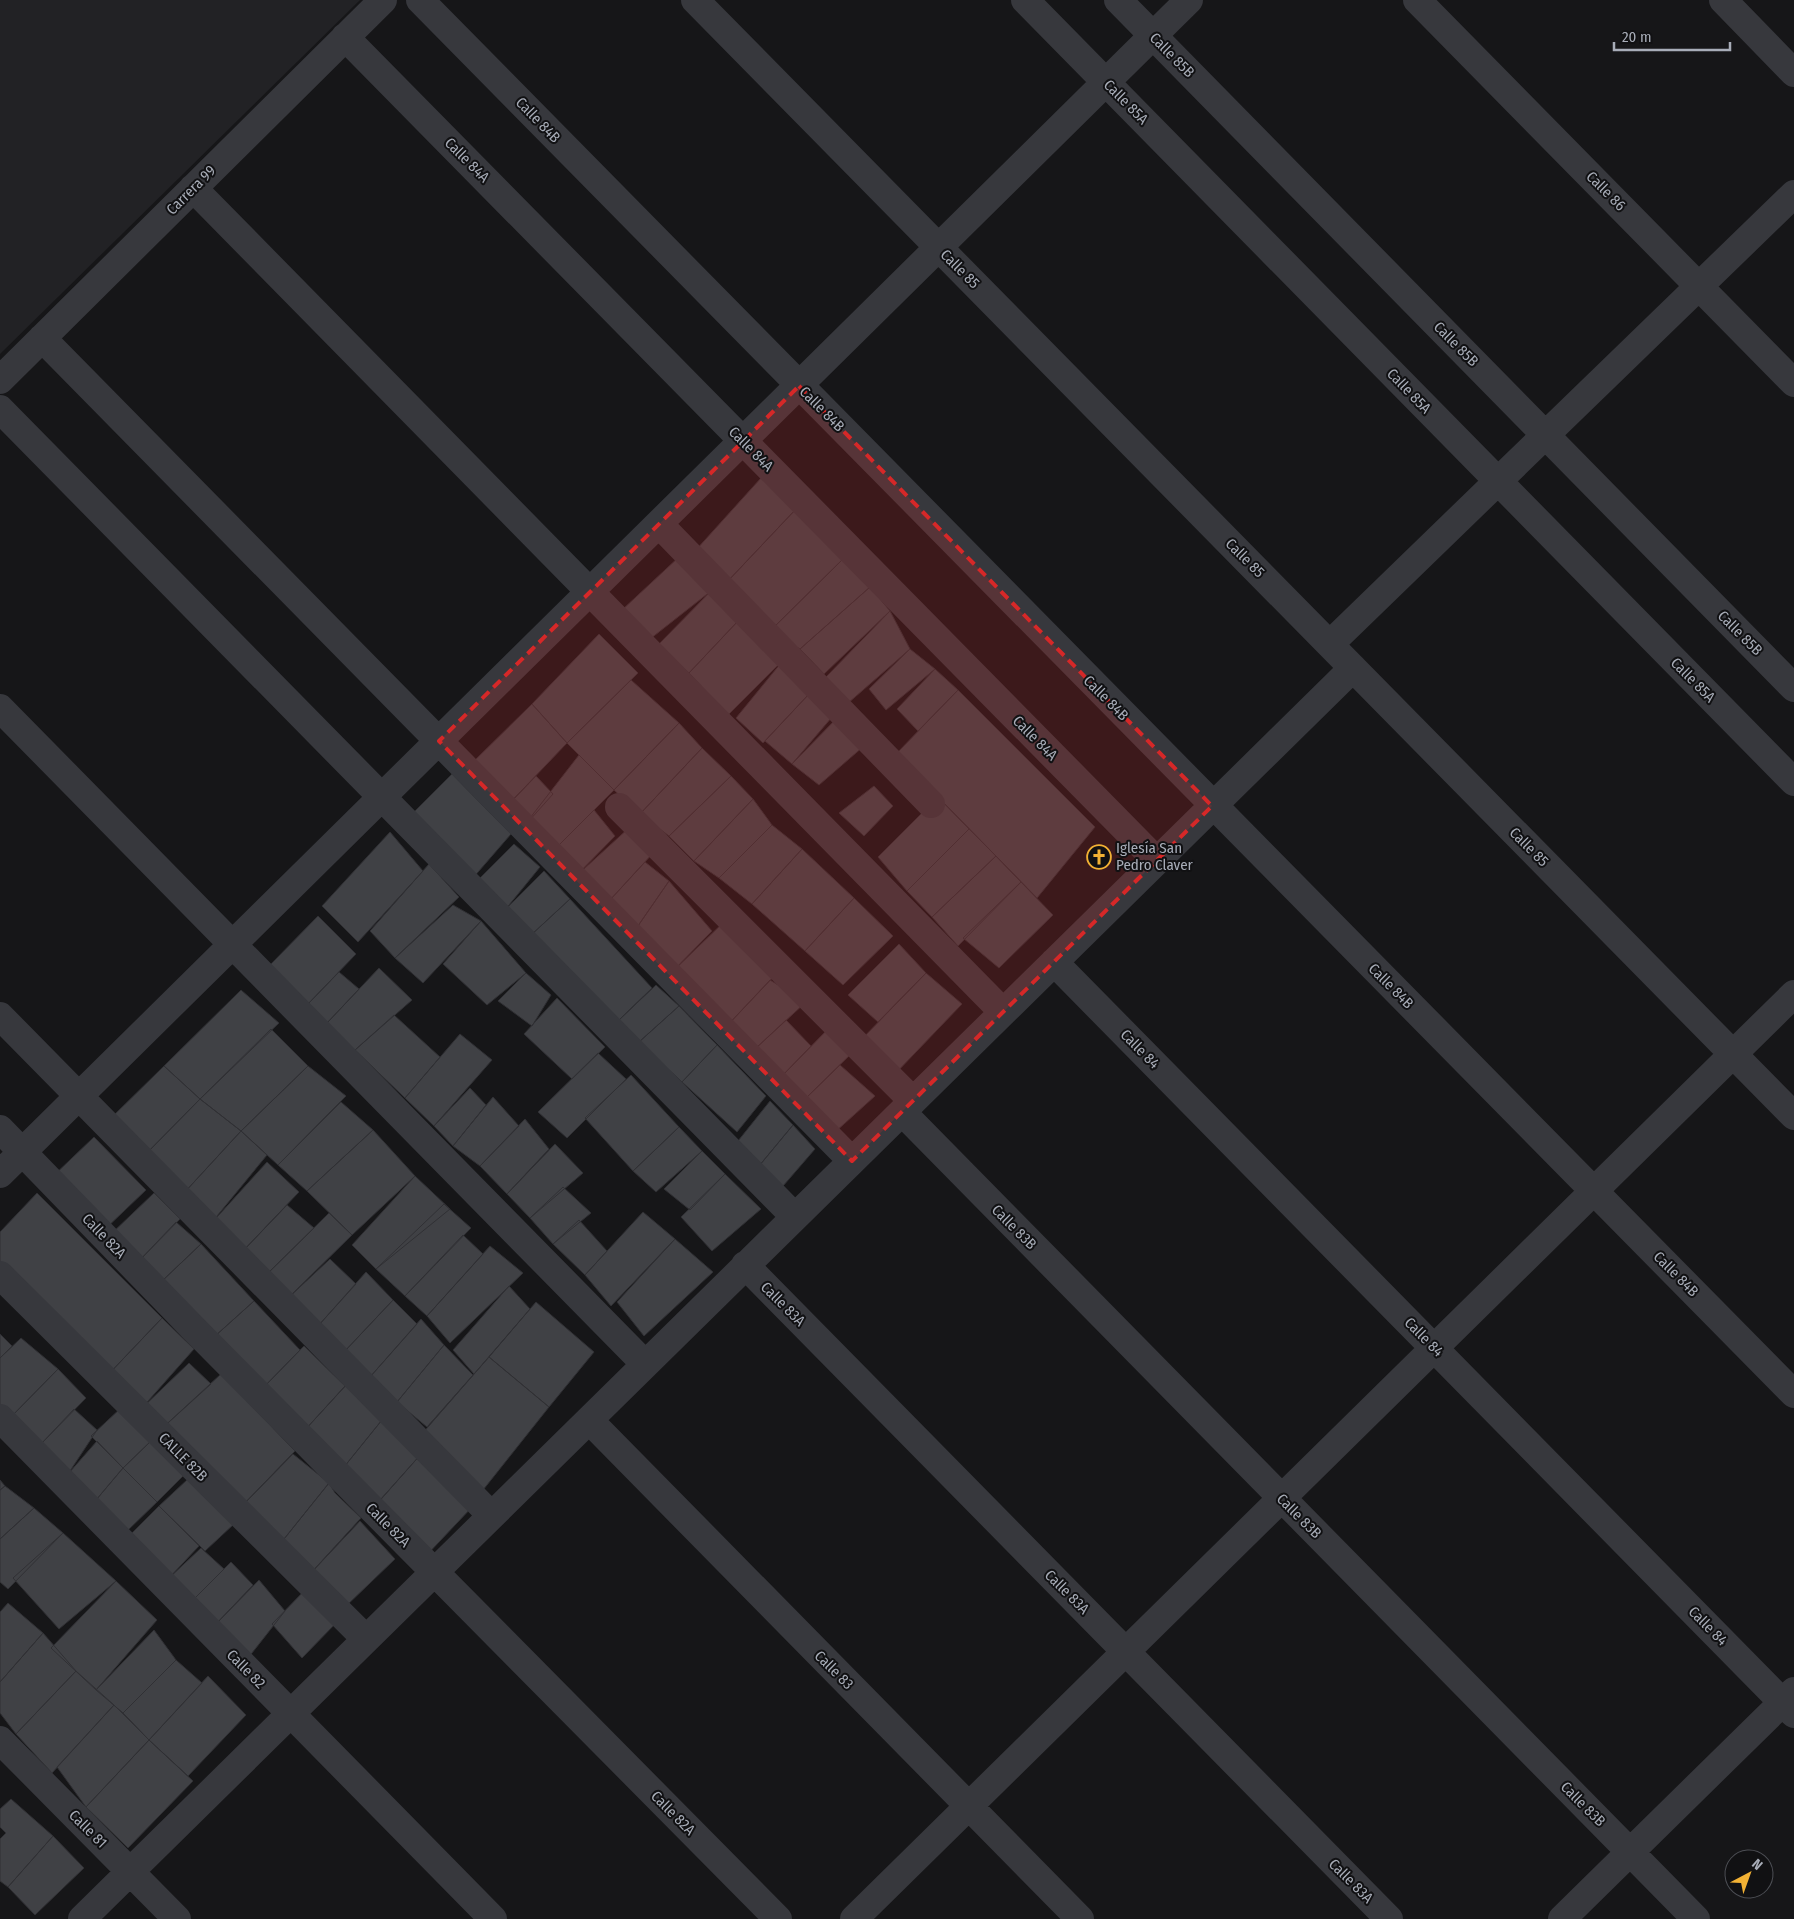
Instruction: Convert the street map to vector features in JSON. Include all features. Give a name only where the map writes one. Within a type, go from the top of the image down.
[{"type":"street","name":"Carrera 99","points":[[0,380],[383,0]]},
{"type":"street","name":"Calle 84B","points":[[420,0],[1212,806],[1794,1394]]},
{"type":"street","name":"Calle 85","points":[[695,0],[1794,1116]]},
{"type":"street","name":"Calle 85A","points":[[1025,0],[1794,782]]},
{"type":"street","name":"Calle 85B","points":[[1118,0],[1794,688]]},
{"type":"street","points":[[0,1174],[1189,0]]},
{"type":"street","name":"Calle 86","points":[[1417,0],[1794,383]]},
{"type":"street","points":[[1723,0],[1794,73]]},
{"type":"street","name":"Calle 84A","points":[[346,37],[1157,861]]},
{"type":"street","points":[[193,188],[1003,1012]]},
{"type":"street","points":[[1330,644],[1794,194]]},
{"type":"street","points":[[42,338],[852,1160]]},
{"type":"street","points":[[0,409],[795,1217]]},
{"type":"street","points":[[659,524],[931,804]]},
{"type":"street","points":[[82,1919],[1353,668]]},
{"type":"street","points":[[0,708],[645,1364]]},
{"type":"street","name":"Calle 83B","points":[[619,807],[1282,1498],[1696,1919]]},
{"type":"street","name":"Calle 84","points":[[1054,962],[1435,1348],[1790,1702]]},
{"type":"street","points":[[854,1919],[1794,994]]},
{"type":"street","points":[[0,1016],[492,1515]]},
{"type":"street","name":"Calle 82A","points":[[0,1129],[192,1327],[778,1919]]},
{"type":"street","name":"Calle 83A","points":[[745,1266],[1388,1919]]},
{"type":"street","name":"CALLE 82B","points":[[0,1275],[366,1639]]},
{"type":"street","name":"Calle 82","points":[[0,1418],[493,1919]]},
{"type":"street","name":"Calle 83","points":[[589,1420],[1080,1919]]},
{"type":"street","points":[[1562,1919],[1630,1852],[1790,1702]]},
{"type":"street","name":"Calle 81","points":[[0,1740],[177,1919]]},
{"type":"highlighted area","points":[[799,386],[1212,806],[852,1161],[439,741]]},
{"type":"shaded area","points":[[0,0],[360,0],[0,354]]},
{"type":"building","points":[[761,478],[796,509],[727,582],[695,551]]},
{"type":"building","points":[[796,509],[843,559],[770,631],[727,582]]},
{"type":"building","points":[[680,556],[711,591],[650,639],[622,610]]},
{"type":"building","points":[[843,559],[870,587],[800,649],[770,631]]},
{"type":"building","points":[[870,587],[890,611],[824,674],[800,649]]},
{"type":"building","points":[[711,591],[738,621],[689,673],[658,645]]},
{"type":"building","points":[[890,611],[910,649],[847,704],[826,677]]},
{"type":"building","points":[[738,621],[781,662],[728,715],[689,673]]},
{"type":"building","points":[[599,634],[638,673],[567,743],[532,704]]},
{"type":"building","points":[[910,649],[935,669],[886,710],[869,689]]},
{"type":"building","points":[[785,658],[809,694],[763,743],[736,718]]},
{"type":"building","points":[[935,669],[958,690],[918,731],[897,709]]},
{"type":"building","points":[[631,680],[679,723],[614,790],[567,743]]},
{"type":"building","points":[[958,690],[1095,827],[1037,898],[896,754]]},
{"type":"building","points":[[809,694],[838,710],[792,764],[765,741]]},
{"type":"building","points":[[532,704],[567,743],[505,808],[473,762]]},
{"type":"building","points":[[837,718],[864,746],[819,785],[792,764]]},
{"type":"building","points":[[679,723],[702,748],[640,814],[614,790]]},
{"type":"building","points":[[702,748],[731,776],[669,836],[640,814]]},
{"type":"building","points":[[579,755],[614,790],[556,848],[523,827]]},
{"type":"building","points":[[452,774],[511,834],[472,879],[409,817]]},
{"type":"building","points":[[536,776],[553,794],[528,822],[505,808]]},
{"type":"building","points":[[731,776],[753,799],[694,861],[669,836]]},
{"type":"building","points":[[874,786],[893,806],[864,836],[839,813]]},
{"type":"building","points":[[938,797],[969,829],[907,891],[878,857]]},
{"type":"building","points":[[753,799],[772,825],[719,878],[694,861]]},
{"type":"building","points":[[594,810],[615,836],[574,878],[556,848]]},
{"type":"building","points":[[772,825],[802,849],[752,904],[719,878]]},
{"type":"building","points":[[631,826],[654,852],[610,900],[574,878]]},
{"type":"building","points":[[969,829],[996,856],[932,917],[907,891]]},
{"type":"building","points":[[390,832],[423,871],[358,942],[322,906]]},
{"type":"building","points":[[514,844],[540,867],[505,910],[471,887]]},
{"type":"building","points":[[802,849],[854,898],[805,951],[752,904]]},
{"type":"building","points":[[996,856],[1021,882],[958,946],[932,917]]},
{"type":"building","points":[[645,862],[669,881],[631,936],[610,900]]},
{"type":"building","points":[[429,864],[459,897],[395,958],[370,931]]},
{"type":"building","points":[[544,871],[570,899],[530,936],[505,910]]},
{"type":"building","points":[[669,881],[712,931],[670,974],[631,936]]},
{"type":"building","points":[[1021,882],[1053,915],[999,968],[963,938]]},
{"type":"building","points":[[854,898],[893,936],[843,985],[805,951]]},
{"type":"building","points":[[570,899],[652,988],[619,1020],[530,936]]},
{"type":"building","points":[[453,905],[481,921],[423,983],[395,958]]},
{"type":"building","points":[[318,916],[356,954],[307,1005],[270,965]]},
{"type":"building","points":[[728,918],[779,971],[724,1029],[670,974]]},
{"type":"building","points":[[481,921],[526,973],[487,1005],[443,964]]},
{"type":"building","points":[[899,944],[926,973],[878,1022],[848,995]]},
{"type":"building","points":[[379,968],[412,1000],[355,1050],[327,1023]]},
{"type":"building","points":[[339,972],[359,989],[327,1023],[307,1005]]},
{"type":"building","points":[[526,973],[551,995],[532,1026],[498,1001]]},
{"type":"building","points":[[926,973],[962,1004],[893,1076],[859,1042]]},
{"type":"building","points":[[770,980],[806,1002],[755,1049],[724,1029]]},
{"type":"building","points":[[656,985],[679,1006],[639,1042],[619,1020]]},
{"type":"building","points":[[241,990],[279,1023],[200,1099],[164,1066]]},
{"type":"building","points":[[557,998],[605,1047],[572,1079],[524,1034]]},
{"type":"building","points":[[679,1006],[717,1045],[682,1082],[639,1042]]},
{"type":"building","points":[[394,1015],[440,1057],[405,1098],[355,1050]]},
{"type":"building","points":[[786,1020],[811,1046],[782,1076],[755,1049]]},
{"type":"building","points":[[829,1028],[856,1049],[805,1099],[782,1076]]},
{"type":"building","points":[[271,1029],[308,1066],[241,1131],[200,1099]]},
{"type":"building","points":[[460,1034],[492,1060],[434,1126],[405,1098]]},
{"type":"building","points":[[717,1045],[766,1096],[737,1132],[682,1082]]},
{"type":"building","points":[[598,1053],[626,1079],[567,1138],[538,1112]]},
{"type":"building","points":[[840,1065],[875,1096],[834,1133],[805,1099]]},
{"type":"building","points":[[164,1066],[200,1099],[141,1159],[109,1120]]},
{"type":"building","points":[[308,1066],[346,1096],[278,1165],[241,1131]]},
{"type":"building","points":[[631,1075],[679,1127],[633,1171],[585,1118]]},
{"type":"building","points":[[470,1088],[486,1105],[453,1146],[434,1126]]},
{"type":"building","points":[[493,1097],[519,1126],[480,1166],[453,1146]]},
{"type":"building","points":[[200,1099],[241,1131],[183,1194],[141,1159]]},
{"type":"building","points":[[770,1101],[793,1125],[759,1166],[738,1141]]},
{"type":"building","points":[[341,1102],[373,1130],[307,1191],[278,1165]]},
{"type":"building","points":[[525,1119],[549,1149],[507,1194],[480,1166]]},
{"type":"building","points":[[793,1125],[815,1149],[783,1186],[759,1166]]},
{"type":"building","points":[[679,1127],[702,1151],[656,1192],[633,1171]]},
{"type":"building","points":[[373,1130],[415,1176],[352,1235],[307,1191]]},
{"type":"building","points":[[241,1131],[267,1155],[208,1227],[183,1194]]},
{"type":"building","points":[[94,1137],[146,1190],[101,1233],[49,1180]]},
{"type":"building","points":[[555,1144],[583,1173],[530,1218],[507,1194]]},
{"type":"building","points":[[702,1151],[725,1174],[690,1210],[664,1189]]},
{"type":"building","points":[[267,1162],[299,1192],[242,1252],[208,1227]]},
{"type":"building","points":[[725,1174],[761,1209],[712,1251],[681,1217]]},
{"type":"building","points":[[415,1176],[450,1209],[376,1269],[352,1245]]},
{"type":"building","points":[[563,1187],[591,1213],[553,1244],[530,1218]]},
{"type":"building","points":[[37,1193],[162,1318],[104,1379],[0,1269],[0,1232]]},
{"type":"building","points":[[154,1193],[180,1219],[137,1263],[110,1235]]},
{"type":"building","points":[[444,1204],[471,1228],[405,1296],[376,1269]]},
{"type":"building","points":[[287,1205],[314,1228],[264,1277],[242,1252]]},
{"type":"building","points":[[643,1212],[675,1239],[611,1306],[585,1275]]},
{"type":"building","points":[[329,1213],[352,1235],[287,1299],[264,1277]]},
{"type":"building","points":[[579,1220],[607,1251],[585,1275],[553,1244]]},
{"type":"building","points":[[176,1222],[201,1244],[161,1282],[137,1263]]},
{"type":"building","points":[[463,1235],[483,1254],[427,1316],[405,1296]]},
{"type":"building","points":[[675,1239],[713,1272],[644,1336],[617,1302]]},
{"type":"building","points":[[201,1244],[254,1301],[214,1337],[161,1282]]},
{"type":"building","points":[[490,1246],[523,1273],[450,1343],[427,1316]]},
{"type":"building","points":[[330,1259],[356,1284],[318,1326],[287,1299]]},
{"type":"building","points":[[366,1272],[393,1300],[344,1352],[318,1326]]},
{"type":"building","points":[[509,1286],[530,1309],[474,1374],[453,1350]]},
{"type":"building","points":[[393,1300],[417,1324],[370,1377],[344,1352]]},
{"type":"building","points":[[254,1301],[300,1350],[262,1389],[214,1337]]},
{"type":"building","points":[[536,1302],[594,1352],[549,1407],[489,1357]]},
{"type":"building","points":[[162,1318],[194,1349],[141,1409],[104,1379]]},
{"type":"building","points":[[421,1319],[444,1345],[397,1402],[370,1377]]},
{"type":"building","points":[[0,1334],[12,1346],[0,1358]]},
{"type":"building","points":[[21,1338],[58,1369],[10,1418],[0,1408],[0,1358]]},
{"type":"building","points":[[444,1345],[473,1375],[427,1427],[397,1402]]},
{"type":"building","points":[[304,1346],[345,1386],[304,1431],[262,1389]]},
{"type":"building","points":[[489,1357],[549,1407],[483,1490],[421,1435]]},
{"type":"building","points":[[189,1363],[211,1384],[158,1432],[141,1409]]},
{"type":"building","points":[[58,1369],[86,1398],[41,1444],[10,1418]]},
{"type":"building","points":[[221,1374],[295,1451],[240,1508],[158,1432]]},
{"type":"building","points":[[349,1382],[386,1415],[344,1467],[304,1431]]},
{"type":"building","points":[[122,1407],[151,1441],[123,1468],[91,1436]]},
{"type":"building","points":[[74,1409],[97,1430],[68,1474],[41,1444]]},
{"type":"building","points":[[386,1415],[422,1453],[380,1500],[344,1467]]},
{"type":"building","points":[[97,1441],[123,1468],[96,1500],[68,1474]]},
{"type":"building","points":[[151,1441],[185,1474],[157,1502],[123,1468]]},
{"type":"building","points":[[422,1453],[474,1505],[423,1559],[376,1505]]},
{"type":"building","points":[[293,1454],[329,1483],[276,1549],[240,1508]]},
{"type":"building","points":[[123,1468],[157,1502],[125,1533],[96,1500]]},
{"type":"building","points":[[188,1479],[234,1524],[205,1551],[159,1506]]},
{"type":"building","points":[[0,1480],[5,1486],[0,1490]]},
{"type":"building","points":[[329,1483],[335,1493],[361,1518],[309,1575],[276,1549]]},
{"type":"building","points":[[5,1486],[34,1508],[0,1539],[0,1490]]},
{"type":"building","points":[[159,1506],[199,1546],[168,1579],[127,1538]]},
{"type":"building","points":[[34,1508],[63,1533],[8,1589],[0,1582],[0,1539]]},
{"type":"building","points":[[360,1521],[395,1559],[344,1608],[309,1575]]},
{"type":"building","points":[[63,1533],[116,1581],[59,1629],[13,1578]]},
{"type":"building","points":[[201,1548],[224,1569],[192,1601],[168,1579]]},
{"type":"building","points":[[231,1562],[253,1585],[215,1625],[192,1601]]},
{"type":"building","points":[[259,1580],[285,1611],[248,1658],[215,1625]]},
{"type":"building","points":[[116,1581],[157,1620],[96,1690],[51,1648]]},
{"type":"building","points":[[306,1589],[338,1621],[302,1658],[272,1624]]},
{"type":"building","points":[[8,1603],[43,1633],[0,1682],[0,1612]]},
{"type":"building","points":[[154,1630],[176,1660],[123,1713],[96,1690]]},
{"type":"building","points":[[43,1633],[76,1671],[16,1734],[0,1713],[0,1682]]},
{"type":"building","points":[[176,1660],[202,1683],[149,1740],[123,1713]]},
{"type":"building","points":[[76,1671],[114,1705],[52,1773],[16,1734]]},
{"type":"building","points":[[208,1676],[246,1715],[188,1776],[149,1740]]},
{"type":"building","points":[[114,1705],[149,1740],[86,1807],[57,1767]]},
{"type":"building","points":[[149,1740],[193,1781],[128,1848],[86,1807]]},
{"type":"building","points":[[11,1799],[53,1836],[8,1887],[0,1881],[0,1839],[6,1833],[0,1827],[0,1809]]},
{"type":"building","points":[[53,1836],[84,1868],[35,1915],[8,1887]]},
{"type":"place","name":"Iglesía San Pedro Claver","points":[[1099,857]]}]
